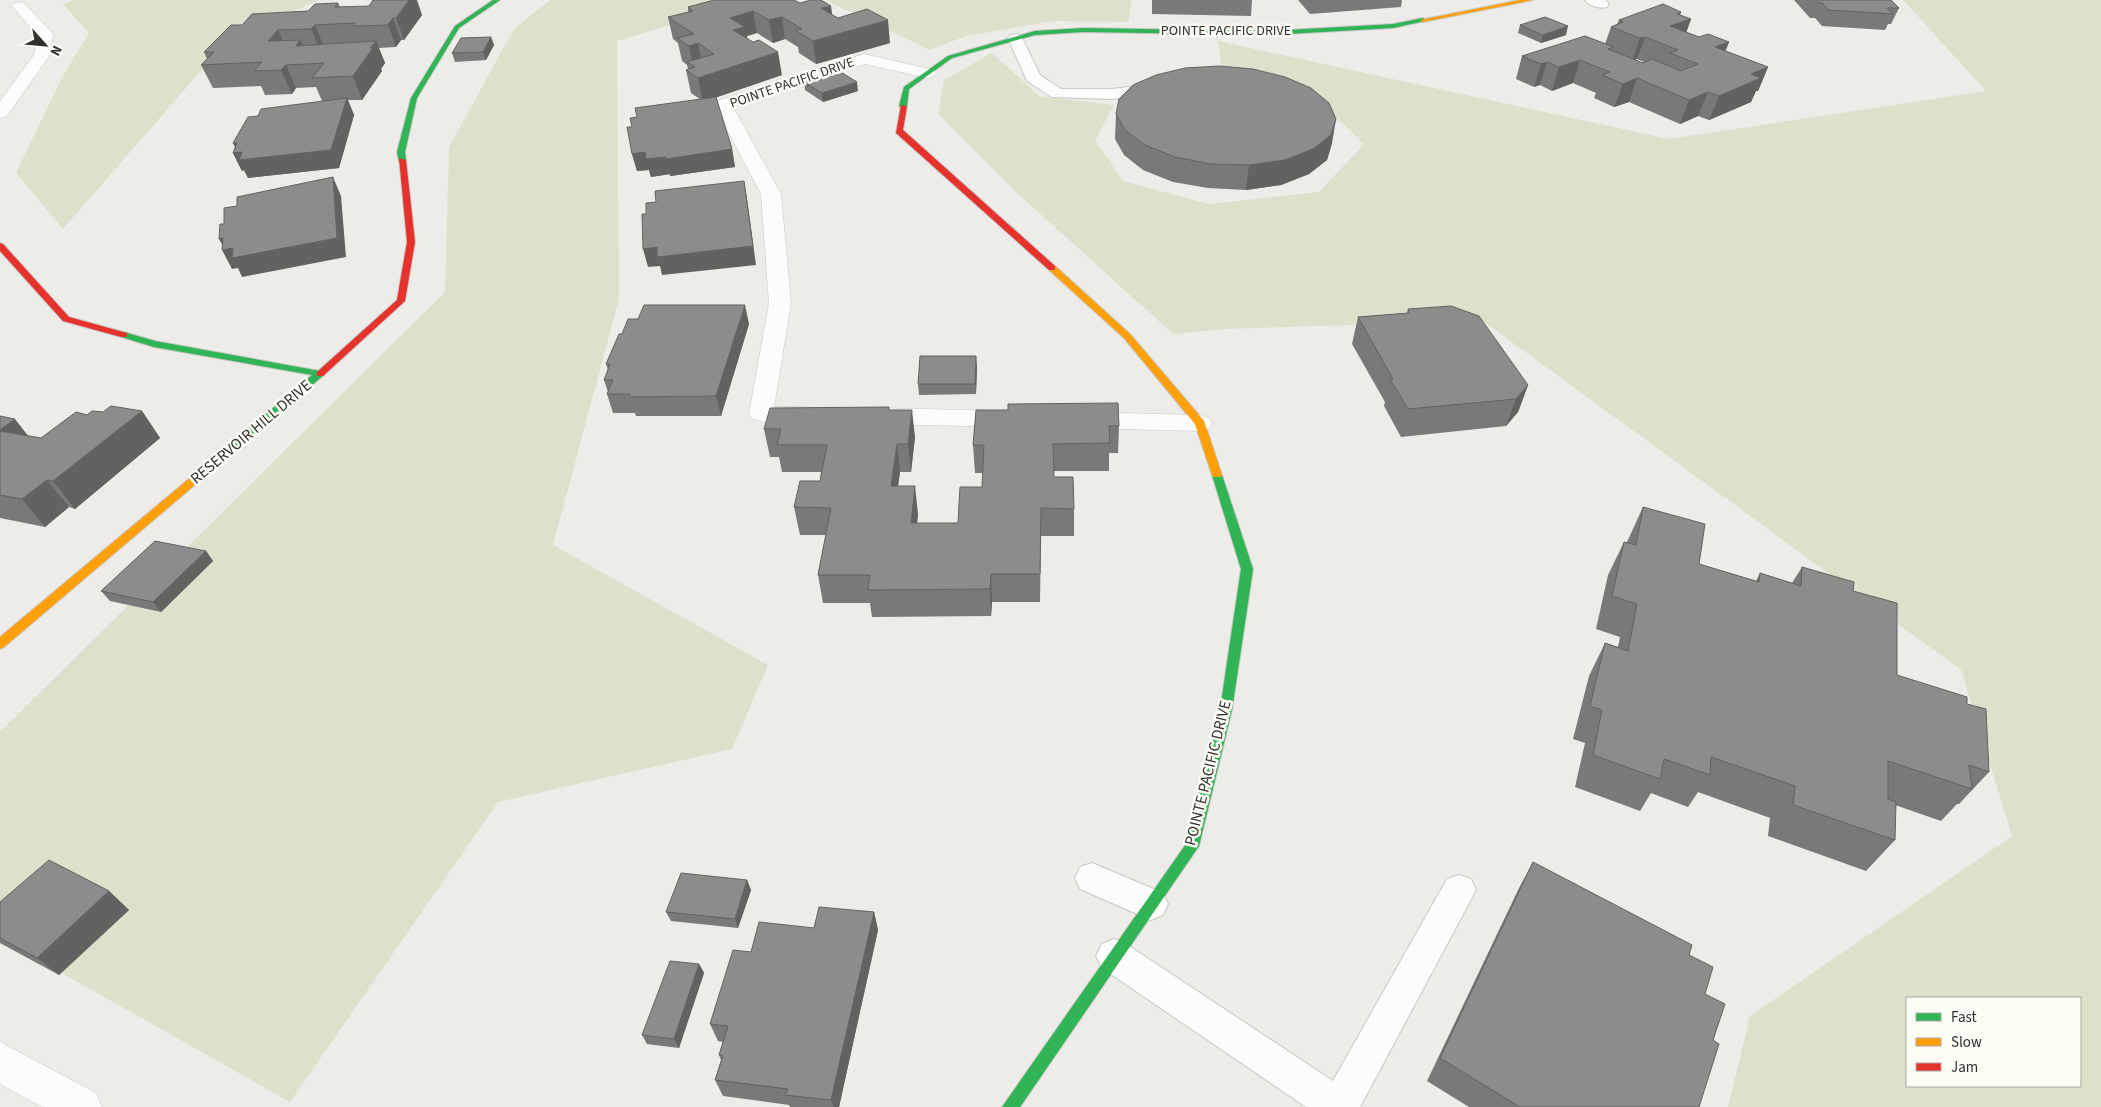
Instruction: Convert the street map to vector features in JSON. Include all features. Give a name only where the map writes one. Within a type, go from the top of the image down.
[{"type":"street","points":[[0,113],[42,54],[45,34],[13,9],[38,0]]},
{"type":"street","points":[[320,374],[401,301],[410,242],[401,152],[414,98],[457,27],[497,0]]},
{"type":"street","name":"POINTE PACIFIC DRIVE","points":[[1010,1107],[1192,846],[1226,710],[1247,569],[1200,423],[1127,336],[899,131],[906,88],[950,57],[1035,33],[1083,30],[1270,33],[1393,26],[1530,0]]},
{"type":"street","name":"POINTE PACIFIC DRIVE","points":[[821,415],[762,414],[780,303],[771,194],[723,105],[864,59],[928,74]]},
{"type":"street","name":"RESERVOIR HILL DRIVE","points":[[0,246],[66,318],[154,344],[320,374]]},
{"type":"street","name":"RESERVOIR HILL DRIVE","points":[[0,644],[320,374]]},
{"type":"street","points":[[851,416],[1030,419]]},
{"type":"street","points":[[1060,420],[1200,423]]},
{"type":"street","points":[[0,1062],[82,1107]]},
{"type":"lane","points":[[1015,38],[1033,78],[1058,94],[1112,94],[1177,86]]},
{"type":"lane","points":[[1092,878],[1151,904]]},
{"type":"lane","points":[[1114,956],[1340,1106],[1459,890]]},
{"type":"green space","points":[[75,0],[319,0],[226,42],[63,229],[16,173],[61,79],[89,33],[63,4]]},
{"type":"green space","points":[[550,0],[756,0],[617,41],[619,299],[553,545],[768,665],[732,749],[498,802],[290,1102],[0,938],[0,732],[445,292],[449,147],[514,29]]},
{"type":"green space","points":[[825,0],[1131,0],[1129,22],[1054,21],[966,36],[930,50]]},
{"type":"green space","points":[[1903,0],[2101,0],[2101,1107],[1728,1107],[1750,1016],[2012,836],[1961,670],[1483,321],[1225,329],[1173,334],[1016,192],[938,114],[944,80],[992,53],[1039,96],[1114,105],[1095,140],[1123,181],[1209,204],[1319,192],[1364,144],[1331,112],[1224,83],[1218,41],[1669,139],[1986,91]]},
{"type":"building","points":[[373,0],[409,0],[396,18],[393,18],[388,25],[353,26],[355,23],[315,25],[311,29],[278,30],[268,41],[300,40],[296,46],[376,41],[353,76],[312,78],[324,63],[286,65],[281,70],[254,71],[262,62],[201,65],[214,52],[204,52],[231,25],[242,25],[252,14],[308,11],[315,4],[338,3],[335,7],[369,6]]},
{"type":"building","points":[[714,0],[794,0],[800,3],[821,0],[831,6],[821,8],[838,18],[867,9],[888,20],[813,41],[795,30],[802,29],[782,17],[769,20],[753,11],[730,18],[745,27],[733,30],[753,42],[759,40],[778,52],[698,78],[686,70],[695,67],[687,62],[714,54],[698,43],[689,46],[677,38],[694,34],[668,17],[693,11],[688,7]]},
{"type":"building","points":[[1815,0],[1891,0],[1899,8],[1887,8],[1893,14],[1829,10],[1822,3]]},
{"type":"building","points":[[1663,4],[1681,12],[1677,14],[1691,19],[1670,26],[1699,37],[1708,34],[1729,42],[1715,47],[1768,67],[1751,74],[1761,78],[1719,96],[1708,92],[1689,100],[1637,78],[1623,84],[1602,75],[1610,72],[1580,60],[1559,67],[1547,62],[1541,64],[1522,56],[1585,36],[1614,47],[1608,49],[1643,63],[1652,59],[1681,71],[1698,64],[1670,53],[1678,50],[1645,37],[1640,38],[1611,27],[1623,22],[1619,20]]},
{"type":"building","points":[[1545,17],[1568,26],[1543,35],[1520,25]]},
{"type":"building","points":[[491,37],[483,52],[452,53],[461,38]]},
{"type":"building","points":[[1219,66],[1253,69],[1285,77],[1311,88],[1329,103],[1336,119],[1331,135],[1313,149],[1285,160],[1249,165],[1211,164],[1175,157],[1145,145],[1125,130],[1116,114],[1119,99],[1133,85],[1156,75],[1185,68]]},
{"type":"building","points":[[839,71],[857,82],[822,93],[804,82]]},
{"type":"building","points":[[716,97],[732,149],[666,159],[666,157],[646,159],[645,152],[632,154],[627,127],[632,127],[630,118],[637,117],[635,108]]},
{"type":"building","points":[[347,98],[331,150],[239,160],[242,152],[233,153],[237,143],[233,143],[248,117],[258,116],[261,109]]},
{"type":"building","points":[[333,177],[337,238],[232,258],[233,248],[222,250],[223,238],[219,239],[220,224],[224,224],[224,208],[237,206],[237,197]]},
{"type":"building","points":[[744,181],[753,246],[657,257],[657,247],[643,249],[642,214],[646,214],[646,203],[656,202],[655,191]]},
{"type":"building","points":[[644,305],[745,305],[716,396],[630,397],[630,394],[607,394],[613,380],[604,380],[610,364],[606,364],[628,319],[638,319]]},
{"type":"building","points":[[1451,306],[1479,316],[1528,385],[1516,399],[1408,409],[1358,317],[1409,313],[1408,309]]},
{"type":"building","points":[[920,356],[976,356],[975,384],[918,384]]},
{"type":"building","points":[[1118,403],[1119,426],[1109,426],[1110,443],[1053,444],[1054,477],[1073,477],[1074,509],[1041,508],[1040,574],[991,574],[990,589],[868,590],[870,575],[818,575],[831,508],[794,507],[800,481],[820,481],[827,445],[777,445],[781,429],[764,429],[770,408],[889,407],[889,410],[912,410],[908,444],[897,444],[891,486],[915,486],[911,523],[958,523],[960,487],[982,487],[984,445],[973,445],[976,410],[1008,410],[1008,404]]},
{"type":"building","points":[[111,406],[142,411],[53,481],[47,480],[22,499],[0,495],[0,431],[41,438],[76,412],[87,415],[92,411],[103,412]]},
{"type":"building","points":[[0,416],[15,419],[0,430]]},
{"type":"building","points":[[1643,507],[1705,524],[1699,564],[1759,582],[1760,573],[1801,586],[1802,567],[1854,582],[1853,591],[1897,603],[1897,675],[1967,697],[1967,704],[1986,709],[1989,772],[1969,765],[1972,789],[1888,761],[1888,799],[1896,802],[1895,840],[1793,805],[1795,786],[1711,757],[1710,775],[1664,759],[1660,779],[1593,755],[1602,710],[1590,706],[1605,643],[1628,651],[1637,604],[1612,596],[1624,542],[1636,545]]},
{"type":"building","points":[[155,541],[206,551],[153,602],[101,591]]},
{"type":"building","points":[[49,860],[109,891],[37,958],[0,938],[0,902]]},
{"type":"building","points":[[1533,862],[1692,945],[1689,955],[1713,967],[1705,994],[1725,1004],[1713,1040],[1719,1044],[1699,1107],[1520,1107],[1440,1058]]},
{"type":"building","points":[[681,873],[747,880],[735,919],[666,912]]},
{"type":"building","points":[[819,907],[874,912],[831,1100],[785,1095],[788,1089],[715,1080],[723,1056],[719,1055],[728,1026],[710,1024],[733,950],[751,952],[759,922],[814,928]]},
{"type":"building","points":[[670,961],[699,964],[674,1039],[642,1035]]},
{"type":"traffic: fast","points":[[402,160],[401,152],[414,98],[457,27],[497,0]]},
{"type":"traffic: fast","points":[[903,106],[906,88],[950,57],[1035,33],[1083,30],[1270,33],[1393,26],[1423,20]]},
{"type":"traffic: fast","points":[[124,335],[154,344],[320,374],[219,459]]},
{"type":"traffic: fast","points":[[1010,1107],[1192,846],[1226,710],[1247,569],[1217,475]]},
{"type":"traffic: slow","points":[[1423,20],[1530,0]]},
{"type":"traffic: slow","points":[[1052,268],[1127,336],[1200,423],[1217,475]]},
{"type":"traffic: slow","points":[[0,644],[219,459]]},
{"type":"traffic: jam","points":[[903,106],[899,131],[1052,268]]},
{"type":"traffic: jam","points":[[320,374],[401,301],[411,242],[402,160]]},
{"type":"traffic: jam","points":[[0,246],[66,319],[124,335]]}]
